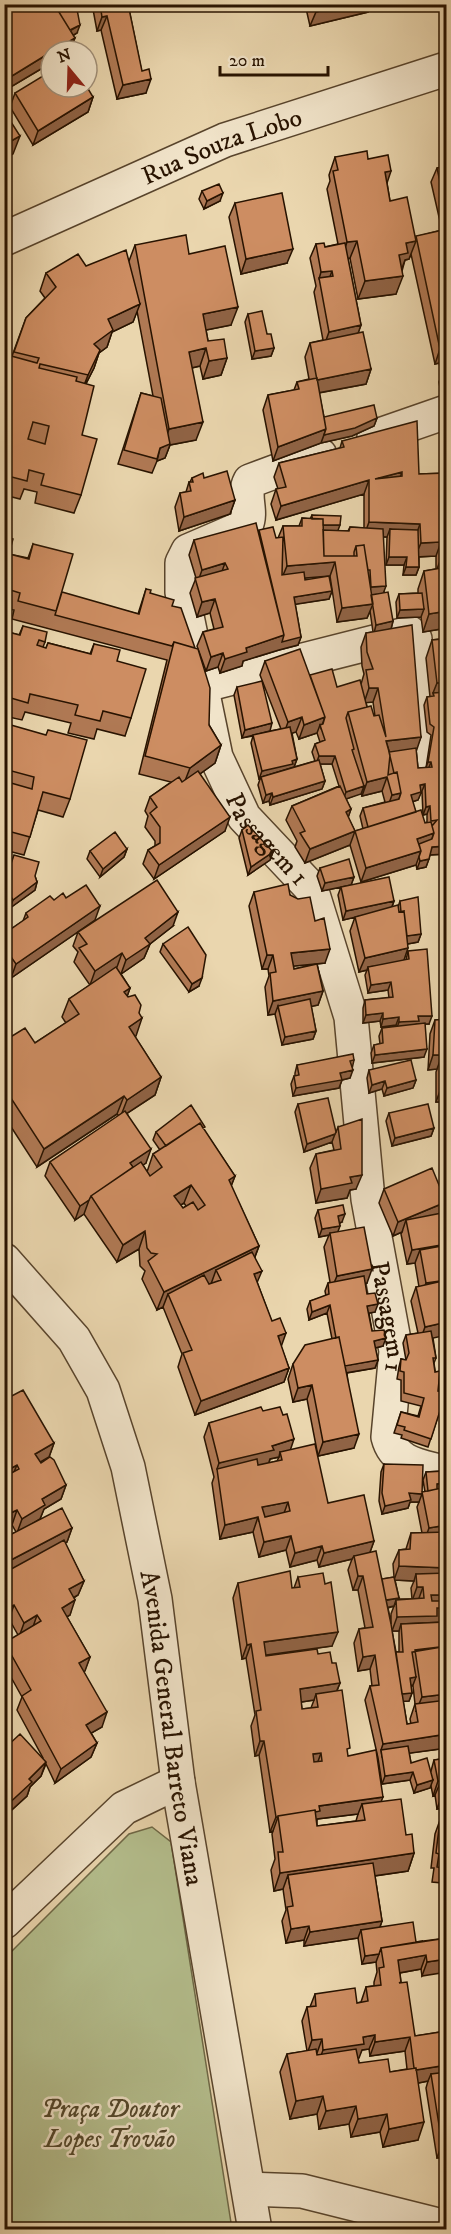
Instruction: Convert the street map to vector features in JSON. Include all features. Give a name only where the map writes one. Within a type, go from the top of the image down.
[{"type":"street","name":"Rua Souza Lobo","points":[[4,239],[225,140],[447,69]]},
{"type":"street","name":"Passagem 1","points":[[447,412],[250,481],[246,488],[249,519],[246,526],[193,548],[184,556],[182,562],[182,592],[216,757],[244,817],[311,888],[351,1017],[368,1199],[396,1351],[388,1437],[391,1448],[398,1457],[406,1461],[447,1473]]},
{"type":"street","points":[[201,686],[406,633],[412,634],[421,767]]},
{"type":"street","name":"Avenida General Barreto Viana","points":[[4,1260],[74,1339],[103,1390],[128,1467],[155,1599],[178,1782],[250,2189],[255,2229]]},
{"type":"street","points":[[6,1918],[124,1808],[178,1782]]},
{"type":"street","points":[[250,2189],[302,2191],[447,2227]]},
{"type":"green space","name":"Praça Doutor Lopes Trovão","points":[[152,1827],[171,1842],[232,2229],[5,2229],[5,1958],[129,1834]]},
{"type":"building","points":[[4,4],[54,4],[75,38],[39,39],[39,59],[7,79],[4,74]]},
{"type":"building","points":[[54,4],[76,4],[80,25],[70,30]]},
{"type":"building","points":[[100,4],[128,4],[142,71],[149,69],[151,79],[123,85],[107,16],[102,17]]},
{"type":"building","points":[[314,4],[346,4],[316,12]]},
{"type":"building","points":[[39,78],[39,99],[90,99],[38,131],[15,93]]},
{"type":"building","points":[[4,111],[20,136],[4,145]]},
{"type":"building","points":[[442,135],[447,135],[447,156]]},
{"type":"building","points":[[367,151],[368,159],[388,155],[391,171],[385,172],[390,201],[407,197],[416,241],[406,243],[408,253],[399,255],[403,276],[365,281],[357,241],[347,242],[333,171],[338,170],[335,157]]},
{"type":"building","points":[[447,166],[447,214],[437,168]]},
{"type":"building","points":[[219,184],[223,193],[207,201],[202,191]]},
{"type":"building","points":[[282,193],[293,249],[246,259],[235,203]]},
{"type":"building","points":[[443,230],[447,251],[442,252],[447,271],[447,358],[445,348],[440,349],[416,236]]},
{"type":"building","points":[[186,235],[189,254],[225,246],[238,307],[203,314],[208,341],[224,339],[227,358],[209,361],[206,348],[189,352],[203,422],[169,429],[135,245]]},
{"type":"building","points":[[324,243],[325,247],[345,243],[361,325],[329,332],[319,278],[333,276],[332,271],[321,272],[316,244]]},
{"type":"building","points":[[126,250],[140,304],[108,319],[113,330],[94,344],[100,350],[88,375],[40,364],[39,368],[77,377],[76,381],[94,386],[82,435],[97,439],[81,495],[41,485],[44,474],[29,470],[27,481],[4,475],[4,354],[37,363],[39,358],[14,352],[26,318],[56,287],[46,273],[78,254],[86,266]],"holes":[[[33,422],[49,426],[45,444],[28,439]]]},
{"type":"building","points":[[262,311],[267,334],[271,334],[274,348],[255,351],[248,314]]},
{"type":"building","points":[[363,332],[371,369],[317,380],[310,343]]},
{"type":"building","points":[[447,373],[447,396],[446,396],[441,374]]},
{"type":"building","points":[[317,378],[326,429],[278,447],[268,395],[299,389],[297,382]]},
{"type":"building","points":[[141,393],[161,398],[170,444],[160,448],[157,459],[124,450]]},
{"type":"building","points":[[374,405],[377,418],[355,428],[324,435],[326,429],[324,417]]},
{"type":"building","points":[[417,421],[419,474],[447,473],[447,558],[441,558],[441,542],[421,543],[420,524],[369,522],[369,480],[281,506],[276,489],[286,487],[279,463],[344,447],[342,441]],"holes":[[[402,472],[402,476],[375,479]]]},
{"type":"building","points":[[227,471],[235,500],[184,517],[180,493],[191,491],[189,482],[193,482],[192,478],[203,473],[204,478]]},
{"type":"building","points":[[312,515],[341,516],[340,525],[323,525],[323,519],[312,519]]},
{"type":"building","points":[[302,518],[323,519],[324,556],[357,556],[356,546],[364,545],[373,604],[342,608],[335,562],[287,566],[283,526],[302,526]]},
{"type":"building","points":[[256,523],[284,635],[246,648],[247,652],[225,659],[223,653],[211,657],[203,632],[223,627],[215,599],[202,602],[195,578],[228,569],[225,563],[202,570],[194,540]]},
{"type":"building","points":[[273,527],[276,538],[283,537],[282,575],[304,572],[305,580],[329,576],[332,591],[294,597],[301,637],[282,642],[284,635],[259,530]]},
{"type":"building","points":[[350,527],[383,529],[386,586],[371,587],[370,570],[368,570],[364,545],[356,546],[354,556],[324,556],[323,530],[349,531]]},
{"type":"building","points":[[390,529],[418,530],[419,567],[406,567],[407,557],[389,557]]},
{"type":"building","points":[[4,536],[13,539],[9,554],[29,559],[33,544],[73,554],[56,611],[18,601],[20,593],[4,588]]},
{"type":"building","points":[[447,567],[447,611],[429,614],[424,571]]},
{"type":"building","points":[[146,589],[151,590],[150,593],[174,600],[172,606],[181,608],[195,648],[174,642],[172,646],[55,615],[62,592],[139,614]]},
{"type":"building","points":[[388,592],[393,621],[376,625],[371,595]]},
{"type":"building","points":[[422,593],[424,609],[400,610],[399,594]]},
{"type":"building","points":[[412,625],[421,737],[386,741],[390,755],[388,775],[397,772],[401,793],[392,795],[387,777],[367,782],[348,712],[371,706],[374,716],[379,715],[386,737],[378,688],[369,688],[366,670],[373,669],[367,652],[366,633]]},
{"type":"building","points":[[23,626],[47,632],[45,642],[39,640],[37,645],[46,648],[48,643],[91,654],[94,644],[120,650],[117,661],[146,669],[131,718],[103,711],[100,721],[75,715],[78,705],[30,694],[28,703],[4,696],[6,686],[4,686],[4,631],[20,635]]},
{"type":"building","points":[[447,634],[447,682],[437,683],[432,640],[442,639],[441,635]]},
{"type":"building","points":[[174,642],[198,649],[210,688],[209,725],[221,745],[190,768],[145,756]]},
{"type":"building","points":[[300,649],[325,717],[304,725],[302,717],[288,722],[265,661]]},
{"type":"building","points":[[332,669],[337,687],[360,680],[367,707],[348,712],[346,718],[354,749],[352,750],[364,786],[346,792],[335,756],[319,756],[315,744],[325,740],[320,725],[323,724],[325,717],[310,675]]},
{"type":"building","points":[[262,681],[272,723],[245,730],[237,687]]},
{"type":"building","points":[[447,692],[447,846],[432,847],[429,859],[420,861],[419,844],[432,839],[434,833],[432,826],[437,820],[431,821],[430,806],[426,807],[425,784],[420,785],[421,792],[411,795],[416,812],[368,827],[363,808],[399,799],[401,793],[397,772],[394,773],[389,752],[416,748],[418,768],[432,767],[431,762],[428,762],[434,727],[430,724],[427,697],[434,696],[433,693]]},
{"type":"building","points":[[4,723],[46,735],[48,730],[87,740],[70,799],[43,792],[30,837],[4,830],[4,781],[32,789],[34,777],[4,769]]},
{"type":"building","points":[[290,727],[297,759],[292,761],[293,764],[262,771],[253,735]]},
{"type":"building","points":[[319,760],[325,781],[273,797],[272,793],[266,795],[261,777]]},
{"type":"building","points":[[198,771],[230,817],[159,865],[148,850],[160,843],[160,827],[150,813],[157,807],[150,797],[179,777],[182,782]]},
{"type":"building","points":[[340,786],[351,809],[346,812],[355,831],[310,849],[300,833],[305,831],[292,806]]},
{"type":"building","points":[[421,810],[425,823],[431,822],[434,833],[417,839],[421,851],[366,868],[355,831]]},
{"type":"building","points":[[248,825],[273,852],[251,867],[242,830]]},
{"type":"building","points":[[115,832],[127,849],[103,869],[90,851]]},
{"type":"building","points":[[14,855],[39,862],[35,876],[37,882],[13,900],[4,884]]},
{"type":"building","points":[[349,859],[354,877],[325,883],[320,868]]},
{"type":"building","points":[[389,877],[394,901],[346,911],[341,887]]},
{"type":"building","points":[[157,880],[178,912],[145,938],[150,944],[126,960],[122,953],[95,971],[79,948],[87,944],[78,932]]},
{"type":"building","points":[[288,884],[290,895],[298,899],[310,897],[315,921],[324,918],[330,949],[291,953],[294,969],[317,964],[323,991],[273,1001],[270,973],[276,972],[273,955],[267,955],[254,892]]},
{"type":"building","points":[[86,885],[100,906],[16,964],[4,947],[6,943],[4,934],[28,917],[26,913],[50,896],[54,900],[63,893],[66,898]]},
{"type":"building","points":[[418,897],[421,934],[407,936],[404,911],[401,912],[400,901]]},
{"type":"building","points":[[398,905],[399,912],[404,911],[408,948],[365,958],[355,917]]},
{"type":"building","points":[[188,927],[206,955],[202,978],[192,984],[163,944]]},
{"type":"building","points":[[427,949],[432,1016],[418,1016],[419,1021],[399,1022],[399,1017],[383,1019],[383,1013],[366,1015],[365,1000],[393,997],[391,982],[371,985],[368,967],[409,959],[408,951]]},
{"type":"building","points":[[116,967],[130,988],[124,992],[128,997],[135,995],[141,1005],[139,1013],[142,1018],[129,1027],[161,1077],[127,1100],[124,1096],[44,1149],[11,1098],[4,1099],[4,1041],[25,1028],[35,1043],[79,1014],[69,999]]},
{"type":"building","points":[[310,999],[316,1031],[285,1037],[278,1006]]},
{"type":"building","points":[[447,1019],[447,1055],[433,1055],[435,1020]]},
{"type":"building","points":[[425,1023],[427,1049],[375,1055],[374,1045],[383,1043],[382,1028]]},
{"type":"building","points":[[353,1054],[354,1060],[350,1061],[353,1070],[340,1073],[342,1080],[296,1088],[294,1076],[299,1075],[297,1065]]},
{"type":"building","points":[[441,1058],[447,1058],[447,1088],[441,1088]]},
{"type":"building","points":[[411,1060],[416,1080],[387,1088],[385,1081],[372,1085],[369,1070]]},
{"type":"building","points":[[328,1098],[336,1132],[307,1144],[298,1104]]},
{"type":"building","points":[[428,1104],[434,1128],[395,1138],[389,1113]]},
{"type":"building","points":[[191,1105],[205,1127],[203,1128],[200,1123],[166,1146],[156,1132]]},
{"type":"building","points":[[125,1111],[151,1149],[130,1163],[133,1167],[80,1206],[50,1162]]},
{"type":"building","points":[[362,1119],[362,1175],[350,1177],[352,1183],[321,1189],[316,1154],[341,1149],[338,1127]]},
{"type":"building","points":[[200,1123],[235,1176],[229,1180],[259,1246],[164,1292],[148,1261],[157,1254],[151,1253],[147,1248],[145,1231],[123,1245],[91,1196],[141,1162],[150,1176],[162,1167],[153,1154]],"holes":[[[191,1185],[205,1205],[198,1210],[193,1202],[183,1208],[174,1196]]]},
{"type":"building","points":[[432,1168],[446,1202],[398,1222],[384,1189]]},
{"type":"building","points":[[343,1205],[345,1214],[338,1216],[340,1226],[322,1229],[318,1210]]},
{"type":"building","points":[[447,1212],[447,1244],[412,1250],[406,1220]]},
{"type":"building","points":[[364,1227],[372,1269],[337,1276],[330,1233]]},
{"type":"building","points":[[447,1245],[447,1280],[426,1283],[420,1250]]},
{"type":"building","points":[[252,1252],[262,1271],[254,1274],[272,1321],[280,1318],[286,1333],[278,1336],[289,1368],[201,1401],[183,1353],[192,1350],[168,1294],[204,1275],[209,1284],[221,1280],[216,1270]]},
{"type":"building","points":[[364,1276],[367,1294],[375,1293],[378,1304],[367,1306],[372,1331],[384,1330],[386,1338],[374,1341],[378,1360],[345,1366],[339,1337],[336,1338],[330,1305],[312,1312],[310,1301],[329,1294],[328,1283]]},
{"type":"building","points":[[447,1280],[447,1322],[425,1327],[416,1287]]},
{"type":"building","points":[[431,1331],[436,1358],[433,1358],[435,1372],[440,1371],[438,1391],[446,1392],[431,1439],[404,1430],[405,1427],[397,1425],[401,1412],[419,1417],[424,1398],[404,1393],[404,1372],[400,1371],[401,1359],[406,1360],[409,1353],[406,1335]]},
{"type":"building","points":[[339,1337],[359,1434],[323,1442],[312,1385],[298,1388],[293,1364],[305,1345]]},
{"type":"building","points":[[23,1390],[54,1443],[35,1454],[41,1463],[50,1457],[54,1460],[66,1485],[42,1499],[45,1505],[22,1519],[17,1510],[4,1516],[4,1477],[19,1469],[17,1465],[8,1470],[4,1465],[4,1400]]},
{"type":"building","points":[[261,1407],[263,1411],[280,1407],[283,1415],[287,1414],[294,1439],[272,1446],[274,1450],[219,1463],[209,1423]]},
{"type":"building","points":[[315,1444],[328,1503],[364,1495],[374,1541],[324,1553],[322,1546],[295,1553],[291,1536],[264,1542],[258,1517],[225,1525],[217,1469],[257,1459],[258,1465],[282,1460],[280,1452]],"holes":[[[288,1502],[290,1511],[265,1517],[262,1507]]]},
{"type":"building","points":[[384,1464],[423,1465],[422,1494],[409,1493],[411,1500],[385,1506],[382,1493]]},
{"type":"building","points":[[444,1468],[447,1468],[447,1487],[445,1488],[444,1483],[437,1484],[437,1489],[428,1491],[426,1472],[444,1471]]},
{"type":"building","points":[[447,1487],[447,1525],[429,1528],[422,1492]]},
{"type":"building","points":[[62,1508],[72,1528],[11,1560],[4,1548],[4,1538]]},
{"type":"building","points":[[447,1532],[447,1568],[399,1566],[399,1550],[410,1549],[411,1533]]},
{"type":"building","points":[[64,1540],[84,1581],[69,1589],[75,1600],[62,1608],[90,1657],[79,1663],[107,1712],[86,1725],[97,1743],[61,1769],[22,1696],[31,1690],[12,1656],[4,1661],[4,1643],[41,1621],[37,1615],[24,1623],[14,1605],[4,1610],[4,1573]]},
{"type":"building","points":[[376,1551],[391,1624],[407,1724],[418,1722],[415,1704],[447,1700],[447,1734],[383,1744],[370,1686],[379,1685],[375,1655],[363,1657],[359,1629],[373,1627],[363,1576],[358,1576],[354,1556]]},
{"type":"building","points":[[290,1571],[292,1588],[300,1587],[298,1577],[323,1573],[325,1584],[331,1582],[338,1632],[264,1642],[266,1656],[317,1649],[318,1654],[330,1652],[332,1663],[336,1663],[340,1683],[300,1689],[302,1709],[318,1707],[316,1694],[342,1690],[350,1748],[347,1749],[348,1756],[376,1750],[383,1797],[319,1806],[320,1811],[276,1817],[264,1741],[260,1741],[256,1711],[261,1710],[251,1644],[247,1645],[238,1583]],"holes":[[[321,1753],[322,1761],[314,1762],[313,1754]]]},
{"type":"building","points":[[447,1573],[447,1595],[431,1595],[432,1601],[447,1601],[447,1608],[437,1608],[437,1616],[397,1617],[396,1600],[424,1598],[423,1587],[417,1587],[416,1574]]},
{"type":"building","points":[[394,1577],[399,1598],[386,1600],[382,1579]]},
{"type":"building","points":[[446,1622],[447,1646],[412,1652],[416,1677],[410,1678],[412,1693],[402,1694],[396,1652],[403,1652],[401,1624]]},
{"type":"building","points":[[447,1646],[447,1694],[422,1697],[415,1650]]},
{"type":"building","points":[[20,1734],[46,1762],[29,1779],[32,1782],[4,1808],[4,1749]]},
{"type":"building","points":[[408,1746],[411,1763],[427,1758],[433,1780],[417,1785],[413,1772],[385,1776],[381,1750]]},
{"type":"building","points":[[447,1758],[447,1794],[442,1795],[441,1781],[438,1781],[434,1760]]},
{"type":"building","points":[[401,1799],[406,1835],[412,1834],[414,1853],[280,1873],[278,1852],[283,1852],[278,1816],[315,1810],[317,1826],[365,1820],[362,1804]]},
{"type":"building","points":[[440,1820],[447,1821],[447,1869],[437,1867],[439,1854],[436,1853]]},
{"type":"building","points":[[373,1863],[382,1921],[310,1932],[309,1926],[291,1929],[287,1907],[293,1906],[288,1875]]},
{"type":"building","points":[[413,1922],[416,1942],[423,1941],[381,1948],[379,1954],[365,1956],[361,1930]]},
{"type":"building","points":[[447,1938],[447,1959],[427,1962],[426,1955],[398,1960],[401,1982],[399,1983],[407,1982],[415,2036],[447,2031],[447,2065],[416,2070],[410,2037],[375,2042],[375,2035],[363,2037],[364,2044],[323,2050],[322,2039],[312,2040],[307,2007],[316,2006],[315,1994],[355,1988],[357,2003],[368,2001],[366,1987],[381,1985],[379,1968],[384,1967],[381,1948]]},
{"type":"building","points":[[316,2049],[317,2055],[356,2049],[359,2063],[388,2059],[390,2072],[416,2068],[424,2122],[389,2129],[387,2114],[358,2119],[356,2106],[326,2111],[323,2096],[296,2101],[287,2054]]},
{"type":"building","points":[[447,2072],[447,2143],[442,2144],[431,2074]]}]
